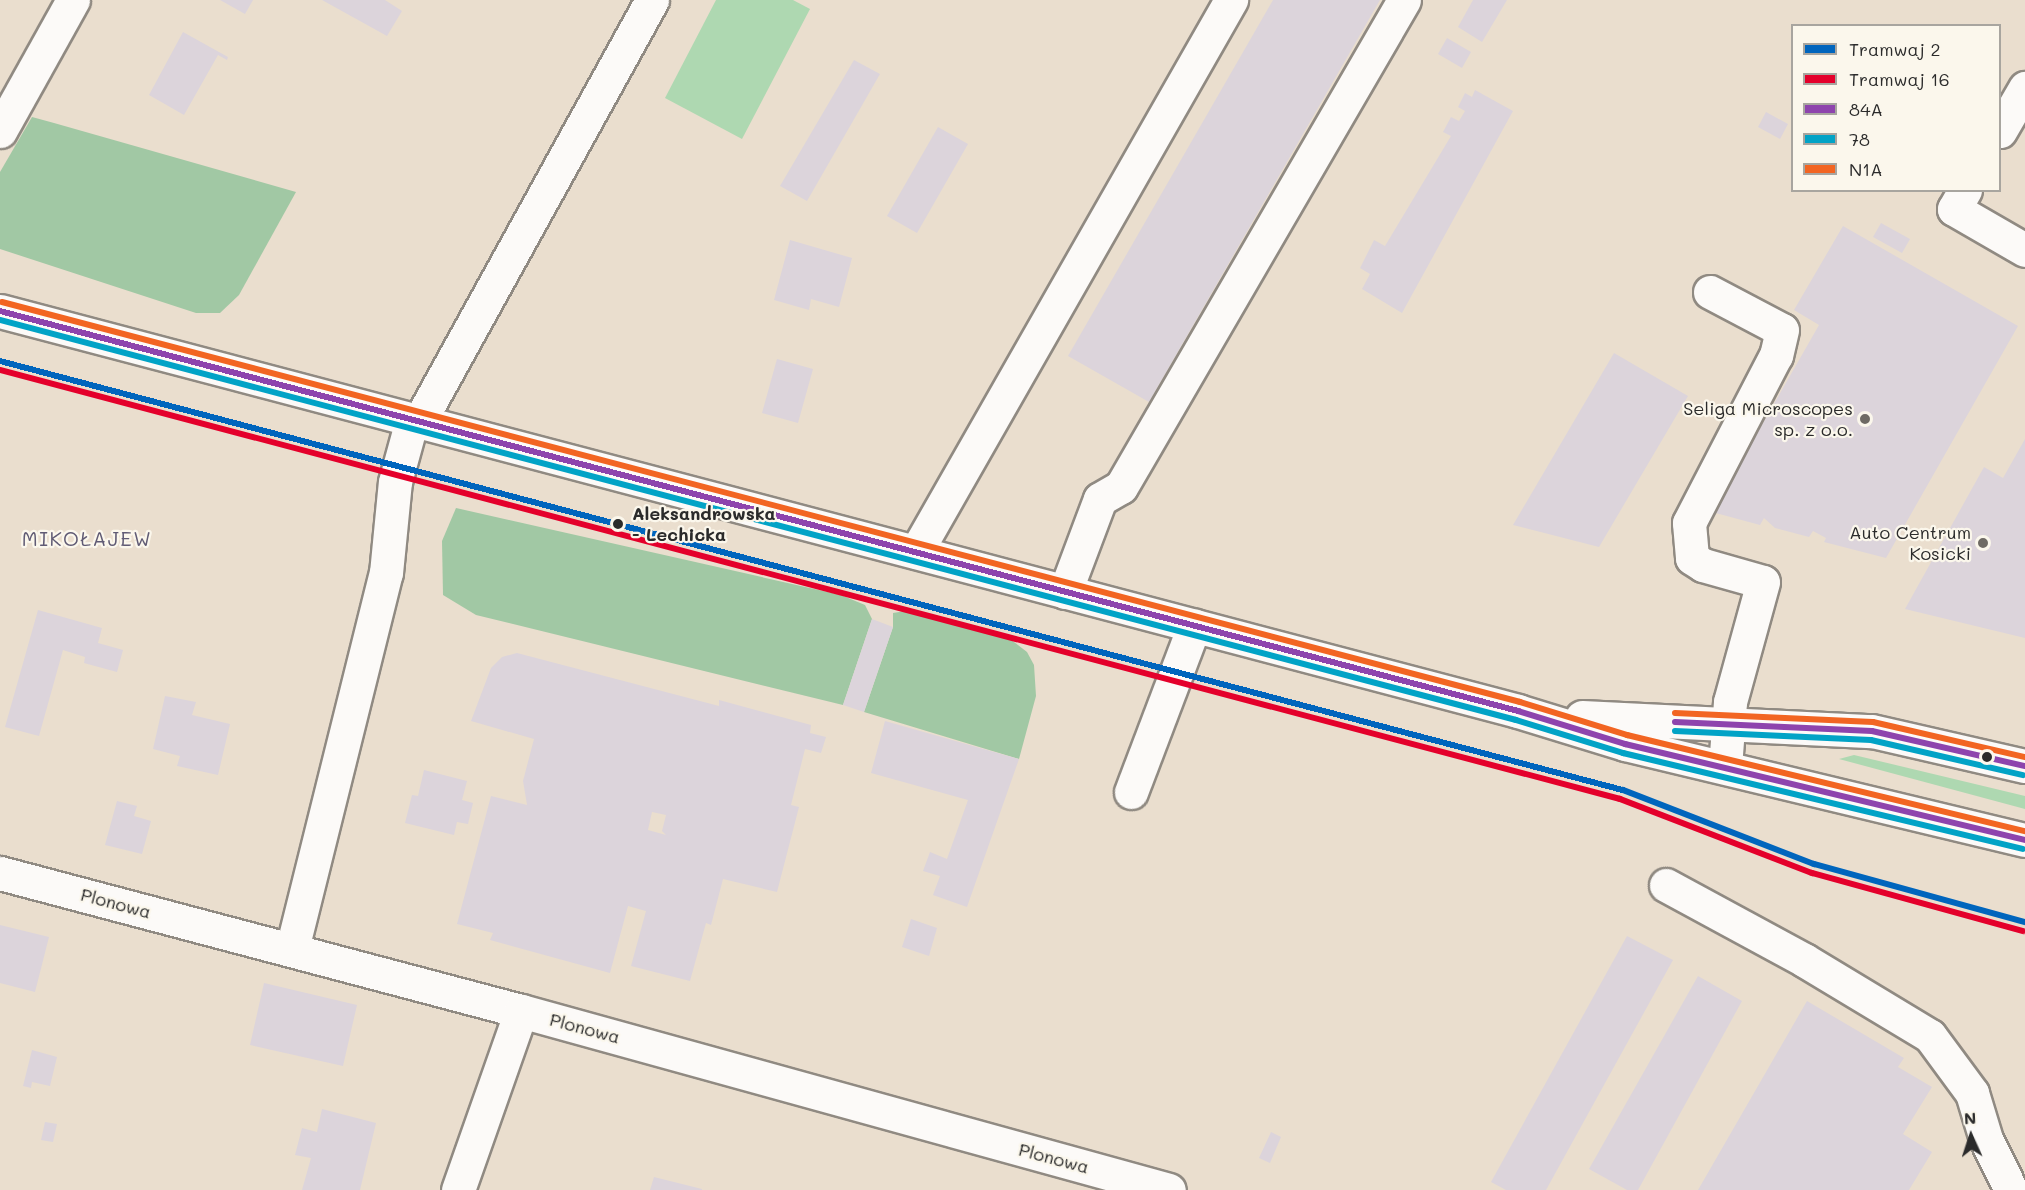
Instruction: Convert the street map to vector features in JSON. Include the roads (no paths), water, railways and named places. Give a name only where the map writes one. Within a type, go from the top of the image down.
[{"type":"main road","points":[[0,131],[73,0]]},
{"type":"main road","points":[[292,949],[386,573],[395,482],[416,421],[652,0]]},
{"type":"main road","points":[[916,552],[1231,0]]},
{"type":"main road","points":[[1065,592],[1100,499],[1121,487],[1404,0]]},
{"type":"main road","points":[[2001,129],[2025,88]]},
{"type":"main road","points":[[1964,192],[1954,209],[2025,250]]},
{"type":"main road","points":[[1710,291],[1782,330],[1776,355],[1689,523],[1692,558],[1703,566],[1763,582],[1725,723],[1725,767]]},
{"type":"main road","points":[[0,311],[1518,711],[1625,744],[2025,840]]},
{"type":"main road","points":[[1131,792],[1194,626]]},
{"type":"main road","points":[[1518,711],[1655,722],[1725,723],[1880,732],[2025,766]]},
{"type":"main road","name":"Plonowa","points":[[0,873],[521,1011],[1169,1190]]},
{"type":"main road","points":[[1666,885],[1804,960],[1930,1036],[1972,1093],[1986,1138],[2011,1190]]},
{"type":"main road","points":[[458,1190],[521,1011]]},
{"type":"tram line","name":"2","points":[[0,361],[1623,790],[1814,864],[2025,922]]},
{"type":"tram line","name":"16","points":[[0,370],[1620,799],[1812,873],[2023,931]]},
{"type":"place","name":"Seliga Microscopes sp. z o.o.","points":[[1865,419]]},
{"type":"place","name":"Aleksandrowska - Lechicka","points":[[618,524]]},
{"type":"place","name":"Auto Centrum Kosicki","points":[[1983,543]]},
{"type":"district","name":"MIKOŁAJEW","points":[[87,538]]}]
